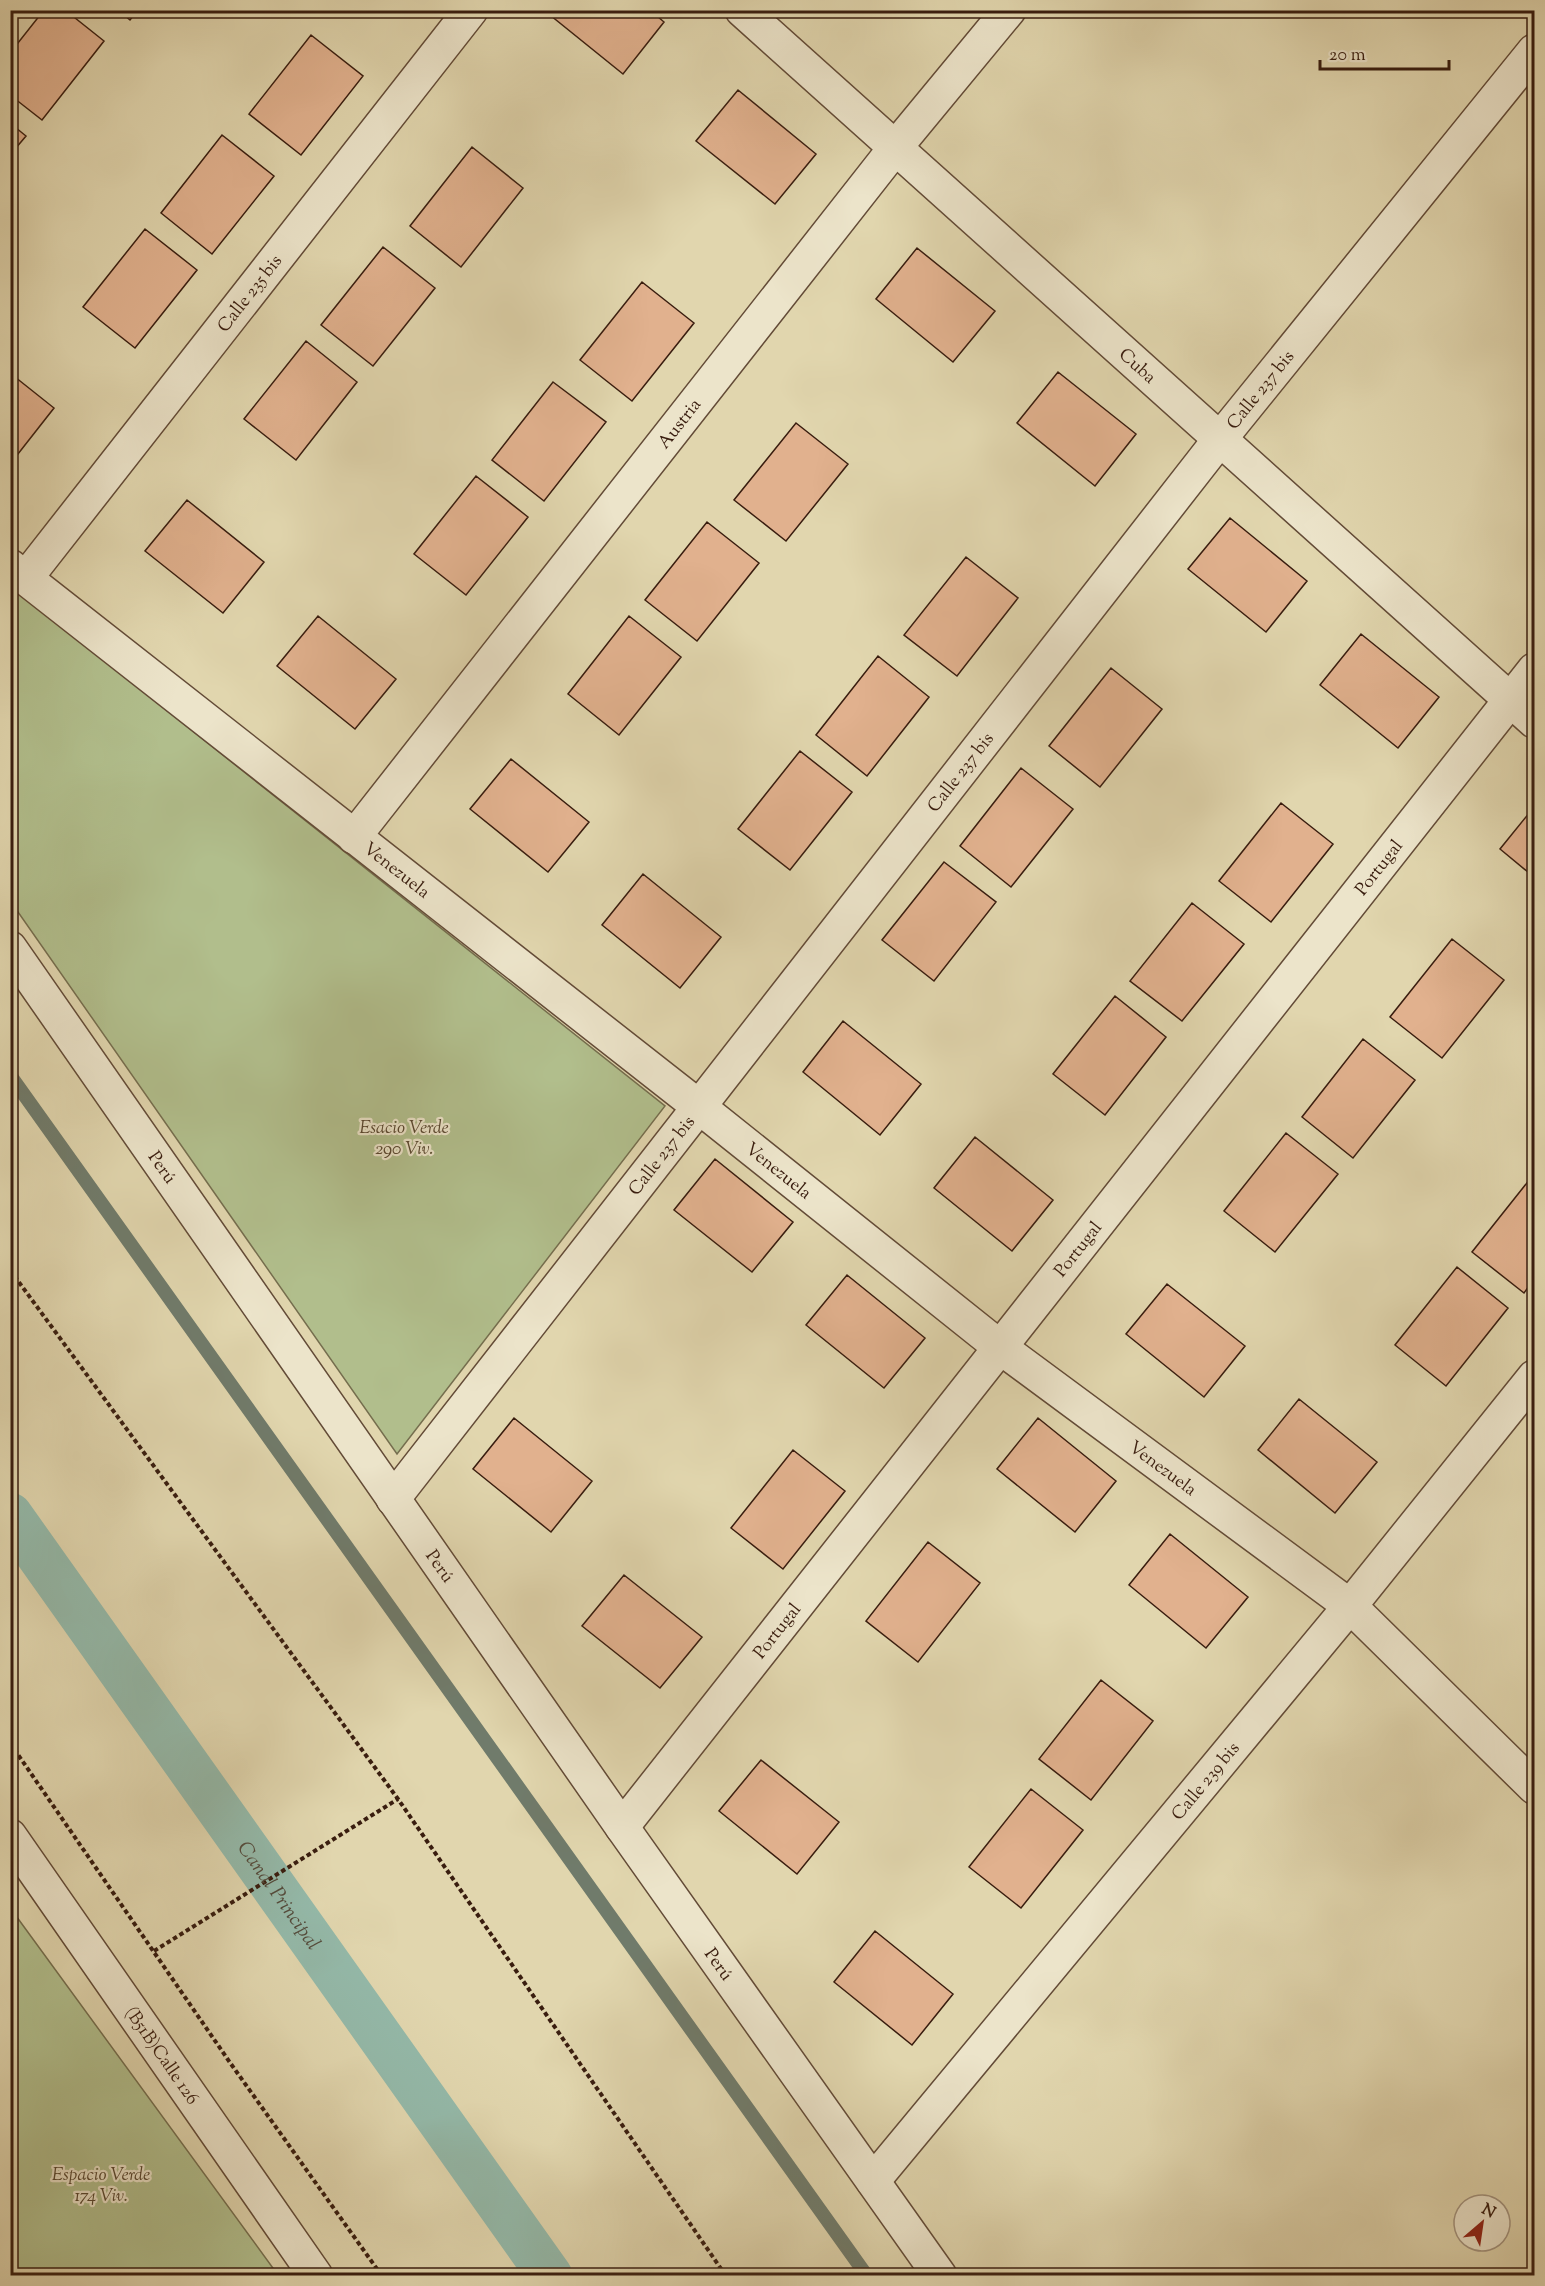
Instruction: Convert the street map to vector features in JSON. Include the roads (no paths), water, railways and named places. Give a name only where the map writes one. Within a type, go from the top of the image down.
[{"type":"street","name":"Calle 235 bis","points":[[19,572],[471,10]]},
{"type":"street","name":"Cuba","points":[[742,10],[1523,710]]},
{"type":"street","name":"Austria","points":[[354,837],[895,148],[1009,10]]},
{"type":"street","name":"Calle 237 bis","points":[[393,1499],[1220,439],[1534,51]]},
{"type":"street","name":"Venezuela","points":[[19,572],[1001,1347],[1350,1606],[1534,1787]]},
{"type":"street","name":"Portugal","points":[[622,1827],[1001,1347],[1523,710],[1534,670]]},
{"type":"street","name":"Perú","points":[[10,948],[622,1827],[940,2276]]},
{"type":"street","name":"Calle 239 bis","points":[[873,2181],[1350,1606],[1534,1377]]},
{"type":"street","name":"(B51B)Calle 126","points":[[10,1836],[316,2276]]},
{"type":"waterway","points":[[10,1075],[867,2276]]},
{"type":"waterway","name":"Canal Principal","points":[[10,1515],[550,2276]]},
{"type":"park label","name":"Esacio Verde 290 Viv.","points":[[404,1137]]},
{"type":"park label","name":"Espacio Verde 174 Viv.","points":[[101,2184]]}]
